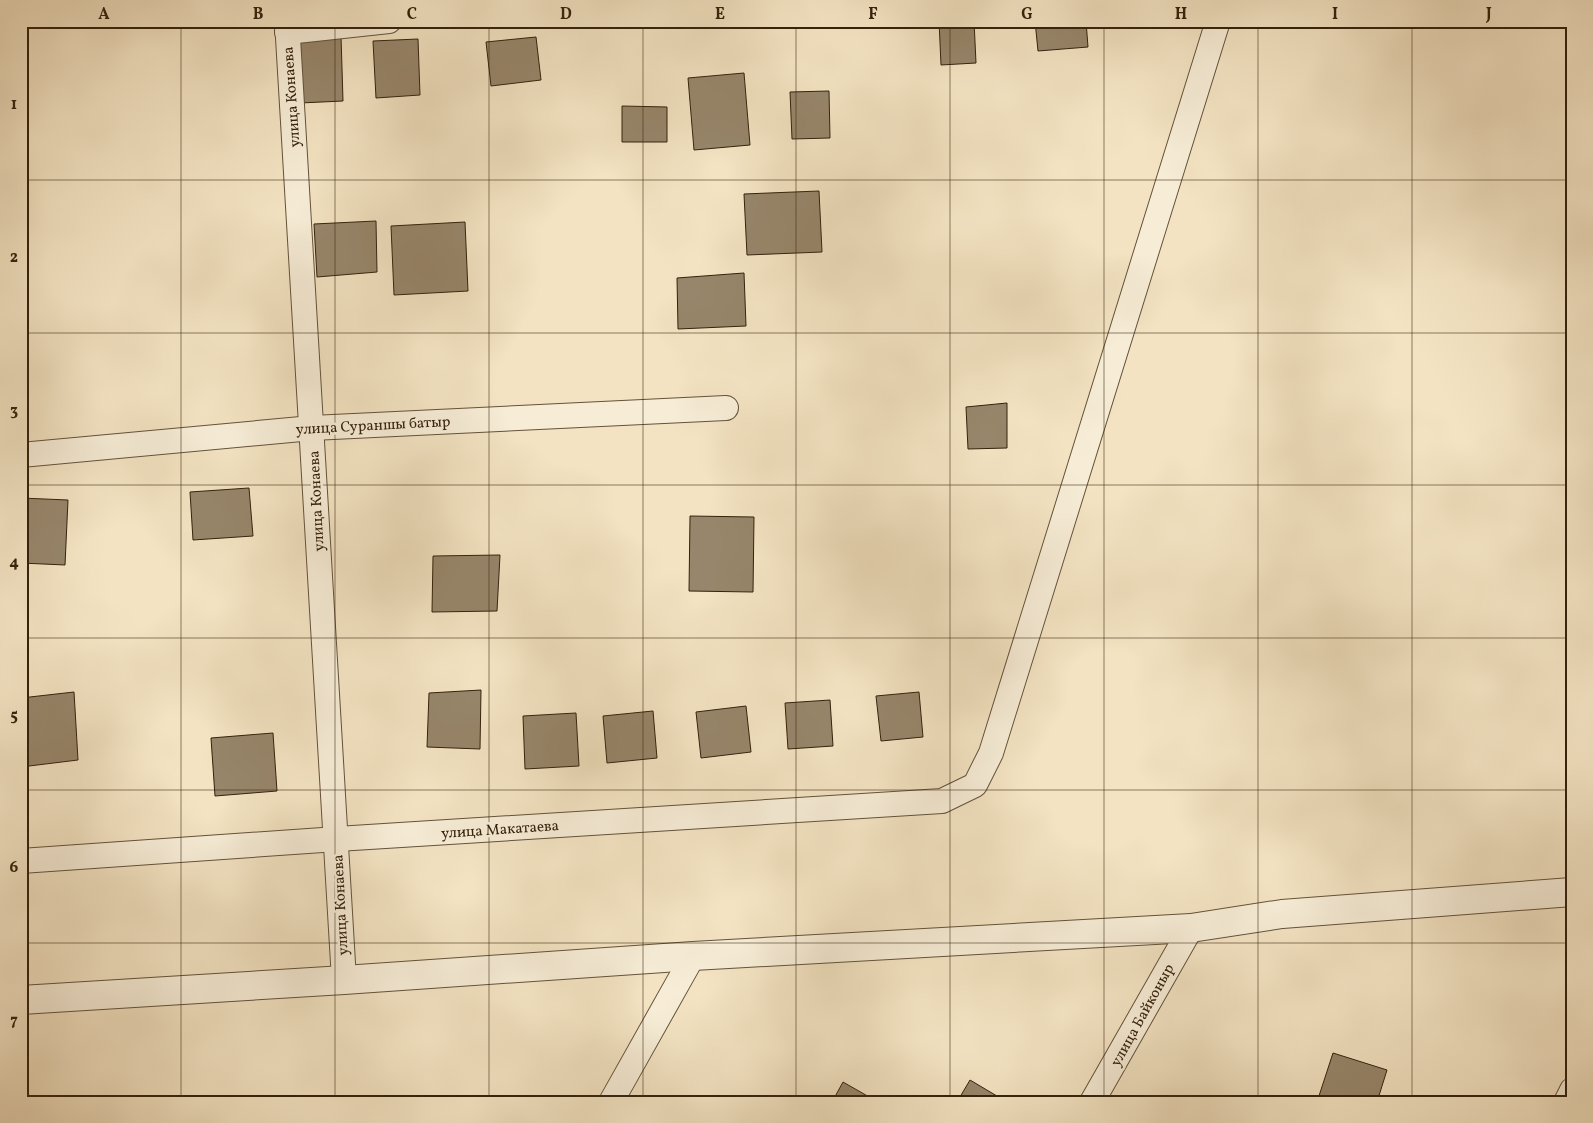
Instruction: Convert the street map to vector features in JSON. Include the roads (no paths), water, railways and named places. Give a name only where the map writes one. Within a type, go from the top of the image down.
[{"type":"street","points":[[287,26],[389,21]]},
{"type":"street","name":"улица Макатаева","points":[[21,861],[942,801],[975,785],[991,753],[1218,21]]},
{"type":"street","name":"улица Конаева","points":[[287,26],[344,980]]},
{"type":"street","name":"улица Сураншы батыр","points":[[21,455],[312,428],[726,408]]},
{"type":"street","points":[[21,1000],[694,956],[1191,928],[1282,914],[1572,892]]},
{"type":"street","name":"улица Байконыр","points":[[1092,1102],[1191,928]]},
{"type":"street","points":[[610,1102],[694,956]]},
{"type":"street","points":[[1566,1102],[1572,1090]]}]
